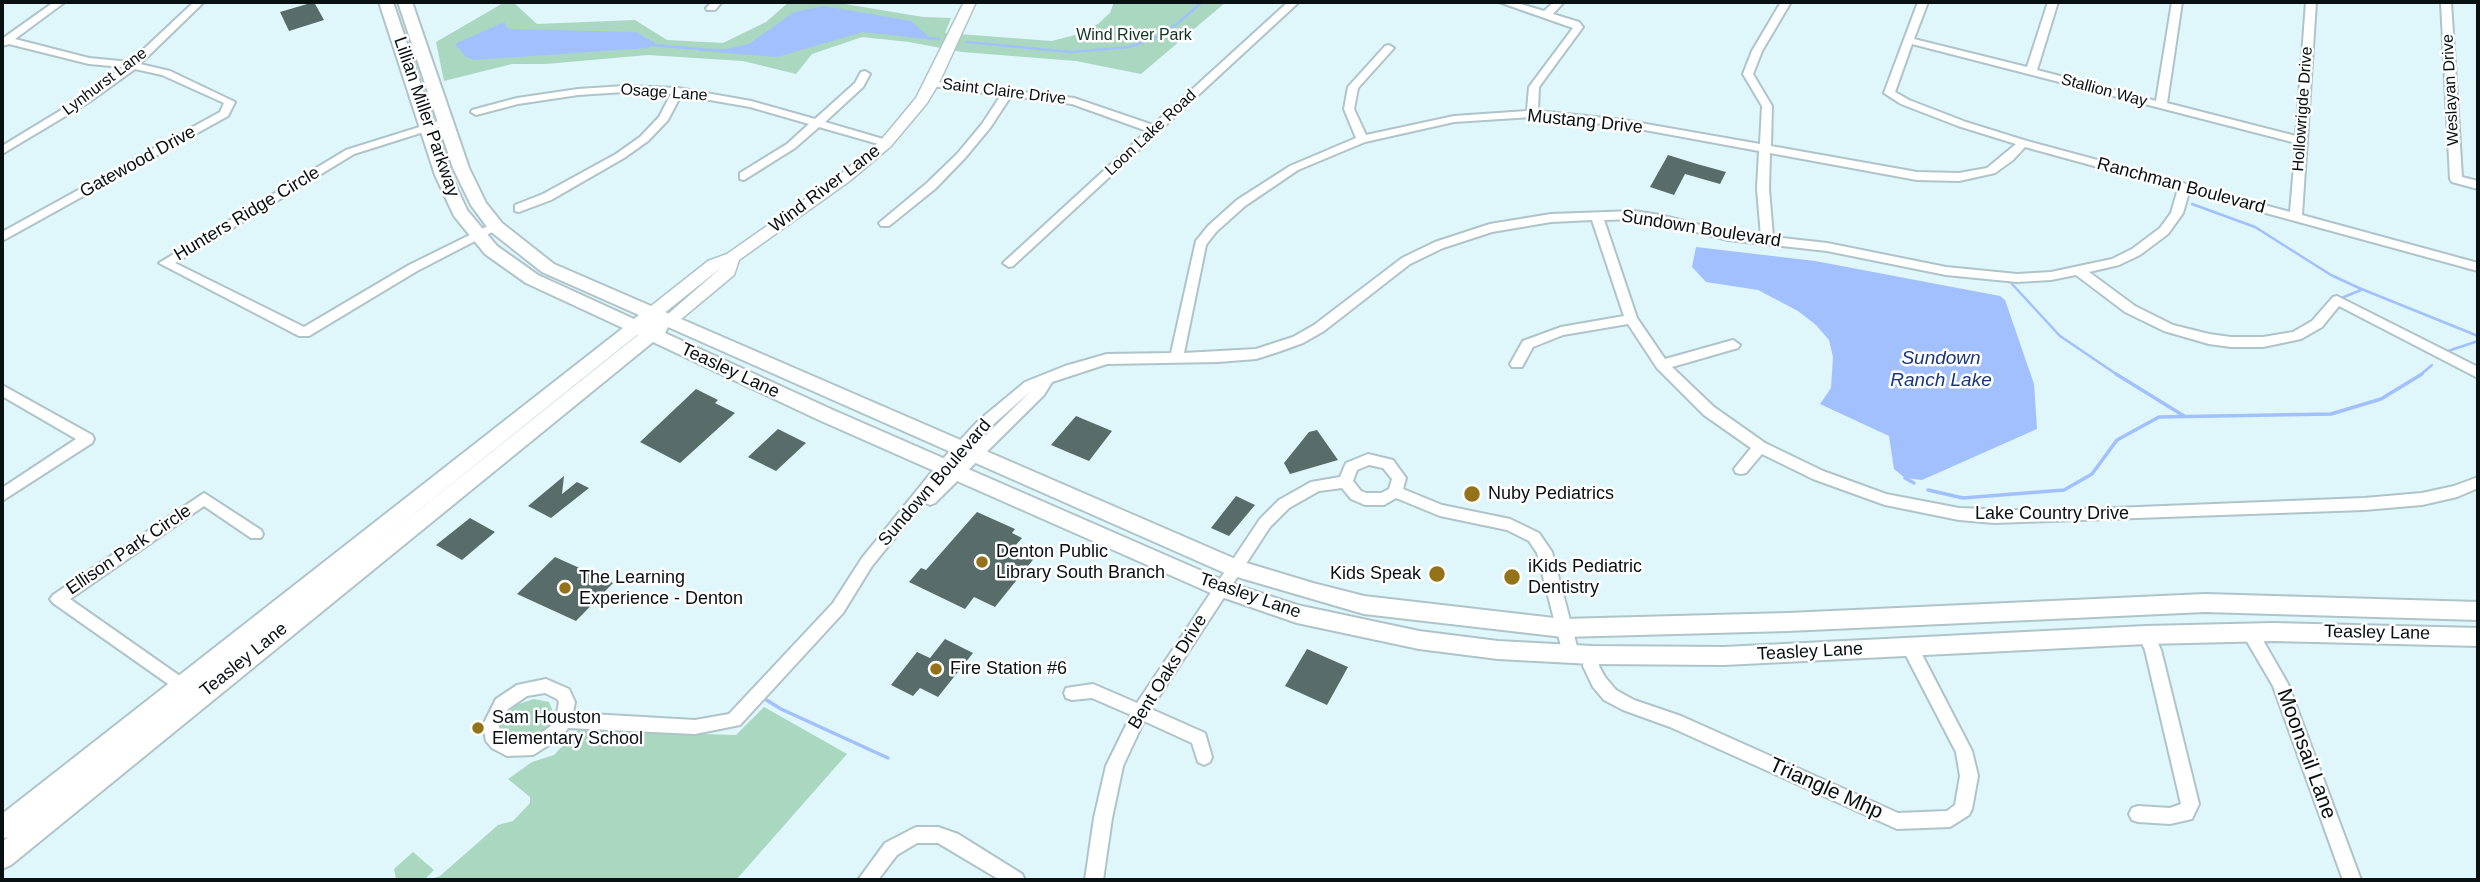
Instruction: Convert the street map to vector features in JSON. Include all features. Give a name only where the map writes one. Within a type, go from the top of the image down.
[{"type":"main road","name":"Lillian Miller Parkway","points":[[386,2],[443,175],[460,212],[491,250],[533,279],[644,330]]},
{"type":"main road","name":"Lillian Miller Parkway","points":[[405,2],[461,168],[479,205],[496,228],[548,268],[660,317]]},
{"type":"main road","points":[[644,330],[660,317]]},
{"type":"main road","name":"Teasley Lane","points":[[660,317],[1234,568],[1364,605],[1563,628],[1802,622],[2205,603],[2478,611]]},
{"type":"main road","name":"Teasley Lane","points":[[2,856],[332,590],[464,474],[644,330],[725,369],[1220,588],[1297,614],[1369,631],[1498,650],[1724,656],[2146,635],[2426,634],[2478,637]]},
{"type":"main road","name":"Teasley Lane","points":[[2,828],[303,591],[464,474]]},
{"type":"main road","points":[[303,591],[332,590]]},
{"type":"street","points":[[5,42],[60,2]]},
{"type":"street","name":"Lynhurst Lane","points":[[2,151],[85,100],[133,65],[199,2]]},
{"type":"street","name":"Wind River Lane","points":[[660,317],[713,265],[732,258],[846,177],[886,144],[917,107],[932,83],[970,2]]},
{"type":"street","name":"Loon Lake Road","points":[[1009,264],[1294,2]]},
{"type":"street","points":[[1504,2],[1576,24],[1577,31],[1534,87],[1532,114]]},
{"type":"street","points":[[1546,15],[1559,2]]},
{"type":"street","points":[[1767,241],[1763,149],[1767,106],[1748,74],[1786,2]]},
{"type":"street","points":[[1908,40],[1923,2]]},
{"type":"street","points":[[2031,72],[2053,2]]},
{"type":"street","points":[[2161,106],[2177,2]]},
{"type":"street","name":"Hollowrigde Drive","points":[[2296,217],[2311,2]]},
{"type":"street","name":"Weslayan Drive","points":[[2446,2],[2456,179],[2478,185]]},
{"type":"street","name":"Stallion Way","points":[[1908,40],[2301,141]]},
{"type":"street","name":"Ranchman Boulevard","points":[[1908,40],[1889,93],[1939,116],[2022,143],[2478,267]]},
{"type":"street","points":[[5,42],[89,61],[133,65]]},
{"type":"street","points":[[1362,139],[1349,109],[1353,87],[1389,48]]},
{"type":"street","name":"Gatewood Drive","points":[[2,237],[224,114],[230,102],[166,73],[133,65]]},
{"type":"street","points":[[744,176],[791,146],[859,85],[865,74]]},
{"type":"street","name":"Saint Claire Drive","points":[[932,83],[1074,101],[1155,130]]},
{"type":"street","name":"Osage Lane","points":[[476,113],[517,101],[578,92],[624,89],[678,92],[751,104],[886,144]]},
{"type":"street","points":[[519,208],[547,197],[620,156],[644,139],[664,118],[678,92]]},
{"type":"street","points":[[885,223],[931,186],[961,156],[986,126],[1008,92]]},
{"type":"street","name":"Mustang Drive","points":[[1177,357],[1200,244],[1212,229],[1241,203],[1294,168],[1362,139],[1454,119],[1532,114],[1623,123],[1917,176],[1959,177],[1991,171],[2009,158],[2022,143]]},
{"type":"street","name":"Hunters Ridge Circle","points":[[445,122],[350,152],[165,263],[304,333],[414,268],[496,228]]},
{"type":"street","name":"Sundown Boulevard","points":[[564,720],[695,727],[734,720],[838,608],[863,569],[875,562],[950,469],[1039,392],[1046,380],[1070,369],[1107,359],[1256,354],[1273,349],[1298,340],[1319,328],[1398,267],[1439,245],[1490,228],[1551,218],[1596,215],[1660,219],[1728,236],[1797,243],[1987,276],[2051,276],[2080,271],[2126,257],[2164,231],[2177,213],[2185,186]]},
{"type":"street","name":"Lake Country Drive","points":[[1596,215],[1631,319],[1662,365],[1709,411],[1760,447],[1818,475],[1885,499],[1925,509],[1994,517],[2364,504],[2422,499],[2457,491],[2478,482]]},
{"type":"street","points":[[2080,271],[2130,309],[2169,328],[2209,339],[2263,342],[2296,336],[2317,324],[2337,300],[2478,373]]},
{"type":"street","points":[[1517,364],[1528,344],[1550,335],[1631,319]]},
{"type":"street","points":[[1662,365],[1733,345]]},
{"type":"street","points":[[2,390],[87,439],[2,495]]},
{"type":"street","points":[[1741,469],[1760,447]]},
{"type":"street","points":[[1360,461],[1382,461],[1396,471],[1399,478],[1395,492],[1384,499],[1365,499],[1356,495],[1346,482],[1351,467],[1360,461]]},
{"type":"street","name":"Bent Oaks Drive","points":[[1094,880],[1103,818],[1115,766],[1141,710],[1265,523],[1284,505],[1316,486],[1346,482]]},
{"type":"street","name":"Triangle Mhp","points":[[1395,492],[1440,510],[1510,525],[1534,537],[1544,552],[1563,628],[1610,695],[1629,705],[1675,721],[1897,821],[1950,818],[1963,809],[1969,776],[1964,751],[1909,646]]},
{"type":"street","name":"Ellison Park Circle","points":[[181,686],[58,599],[204,499],[256,534]]},
{"type":"street","name":"Moonsail Lane","points":[[2250,633],[2280,684],[2352,880]]},
{"type":"street","points":[[2138,814],[2178,815],[2186,813],[2190,804],[2153,650],[2146,635]]},
{"type":"street","points":[[535,687],[555,689],[563,694],[567,702],[564,720],[557,731],[533,747],[507,748],[492,736],[491,726],[502,704],[512,696],[535,687]]},
{"type":"street","points":[[1072,693],[1093,691],[1199,737],[1204,757]]},
{"type":"street","points":[[867,880],[891,849],[916,835],[938,835],[952,840],[1016,880]]},
{"type":"green space","name":"Wind River Park","points":[[505,2],[513,2],[537,24],[635,20],[667,40],[723,43],[766,22],[789,2],[833,2],[923,17],[951,18],[945,33],[1052,41],[1075,35],[1098,24],[1110,13],[1114,2],[1226,2],[1141,74],[1076,61],[962,52],[862,37],[812,54],[796,74],[743,61],[648,55],[546,64],[512,64],[444,81],[436,42]]},
{"type":"green space","points":[[534,699],[549,702],[554,714],[553,722],[533,741],[507,742],[499,732],[503,718],[516,705]]},
{"type":"green space","points":[[764,707],[847,754],[736,880],[428,880],[440,876],[498,825],[513,821],[530,803],[530,797],[508,779],[532,762],[554,755],[578,730],[736,735]]},
{"type":"green space","points":[[413,852],[434,870],[424,880],[396,879],[394,869]]},
{"type":"water","points":[[824,6],[911,21],[928,36],[925,39],[863,32],[777,57],[699,51],[700,48],[726,49],[749,44],[794,12]]},
{"type":"water","points":[[504,22],[507,28],[513,29],[636,32],[655,43],[648,48],[473,60],[466,57],[455,44]]},
{"type":"water","name":"Sundown Ranch Lake","points":[[1696,247],[1815,261],[2000,296],[2005,300],[2034,384],[2037,429],[1922,480],[1905,478],[1894,469],[1889,436],[1820,404],[1831,388],[1833,357],[1829,340],[1816,325],[1798,311],[1758,290],[1706,282],[1692,267]]},
{"type":"building","points":[[314,2],[324,20],[289,31],[280,12]]},
{"type":"building","points":[[1668,155],[1726,172],[1720,184],[1685,174],[1674,195],[1650,187]]},
{"type":"building","points":[[696,389],[718,400],[715,403],[735,413],[680,463],[640,442]]},
{"type":"building","points":[[1076,416],[1112,431],[1089,461],[1051,445]]},
{"type":"building","points":[[778,429],[806,443],[776,471],[748,457]]},
{"type":"building","points":[[1317,430],[1338,460],[1290,474],[1284,463],[1309,432]]},
{"type":"building","points":[[564,476],[562,494],[577,482],[589,488],[551,518],[528,506]]},
{"type":"building","points":[[1236,496],[1255,505],[1229,536],[1211,528]]},
{"type":"building","name":"Denton Public Library South Branch","points":[[977,512],[1015,529],[1012,533],[1022,538],[1015,546],[1036,556],[995,607],[974,597],[965,609],[909,582],[921,568],[926,570]]},
{"type":"building","points":[[470,518],[495,532],[462,560],[436,545]]},
{"type":"building","name":"The Learning Experience - Denton","points":[[555,557],[613,583],[576,621],[517,594]]},
{"type":"building","name":"Fire Station #6","points":[[945,639],[973,653],[938,697],[920,688],[913,696],[891,685],[917,652],[930,658]]},
{"type":"building","points":[[1307,649],[1348,667],[1327,705],[1285,686]]},
{"type":"waterway","points":[[967,42],[1071,52],[1129,47],[1155,38],[1177,24],[1202,2]]},
{"type":"waterway","points":[[927,38],[939,39]]},
{"type":"waterway","points":[[652,45],[700,49]]},
{"type":"waterway","points":[[2192,204],[2255,227],[2331,275],[2359,288],[2478,336]]},
{"type":"waterway","points":[[2012,284],[2060,336],[2117,374]]},
{"type":"waterway","points":[[2339,299],[2361,290]]},
{"type":"waterway","points":[[2448,351],[2478,341]]},
{"type":"waterway","points":[[2420,375],[2432,365]]},
{"type":"waterway","points":[[2117,374],[2184,416]]},
{"type":"waterway","points":[[1928,490],[1963,498],[2064,490],[2092,474],[2117,440],[2159,417],[2331,414],[2381,399],[2420,375]]},
{"type":"waterway","points":[[1905,478],[1914,483]]},
{"type":"waterway","points":[[760,696],[781,709],[888,758]]},
{"type":"place","name":"Nuby Pediatrics","points":[[1472,494]]},
{"type":"place","name":"Denton Public Library South Branch","points":[[982,562]]},
{"type":"place","name":"Kids Speak","points":[[1437,574]]},
{"type":"place","name":"iKids Pediatric Dentistry","points":[[1512,577]]},
{"type":"place","name":"The Learning Experience - Denton","points":[[565,588]]},
{"type":"place","name":"Fire Station #6","points":[[936,669]]},
{"type":"place","name":"Sam Houston Elementary School","points":[[478,728]]}]
